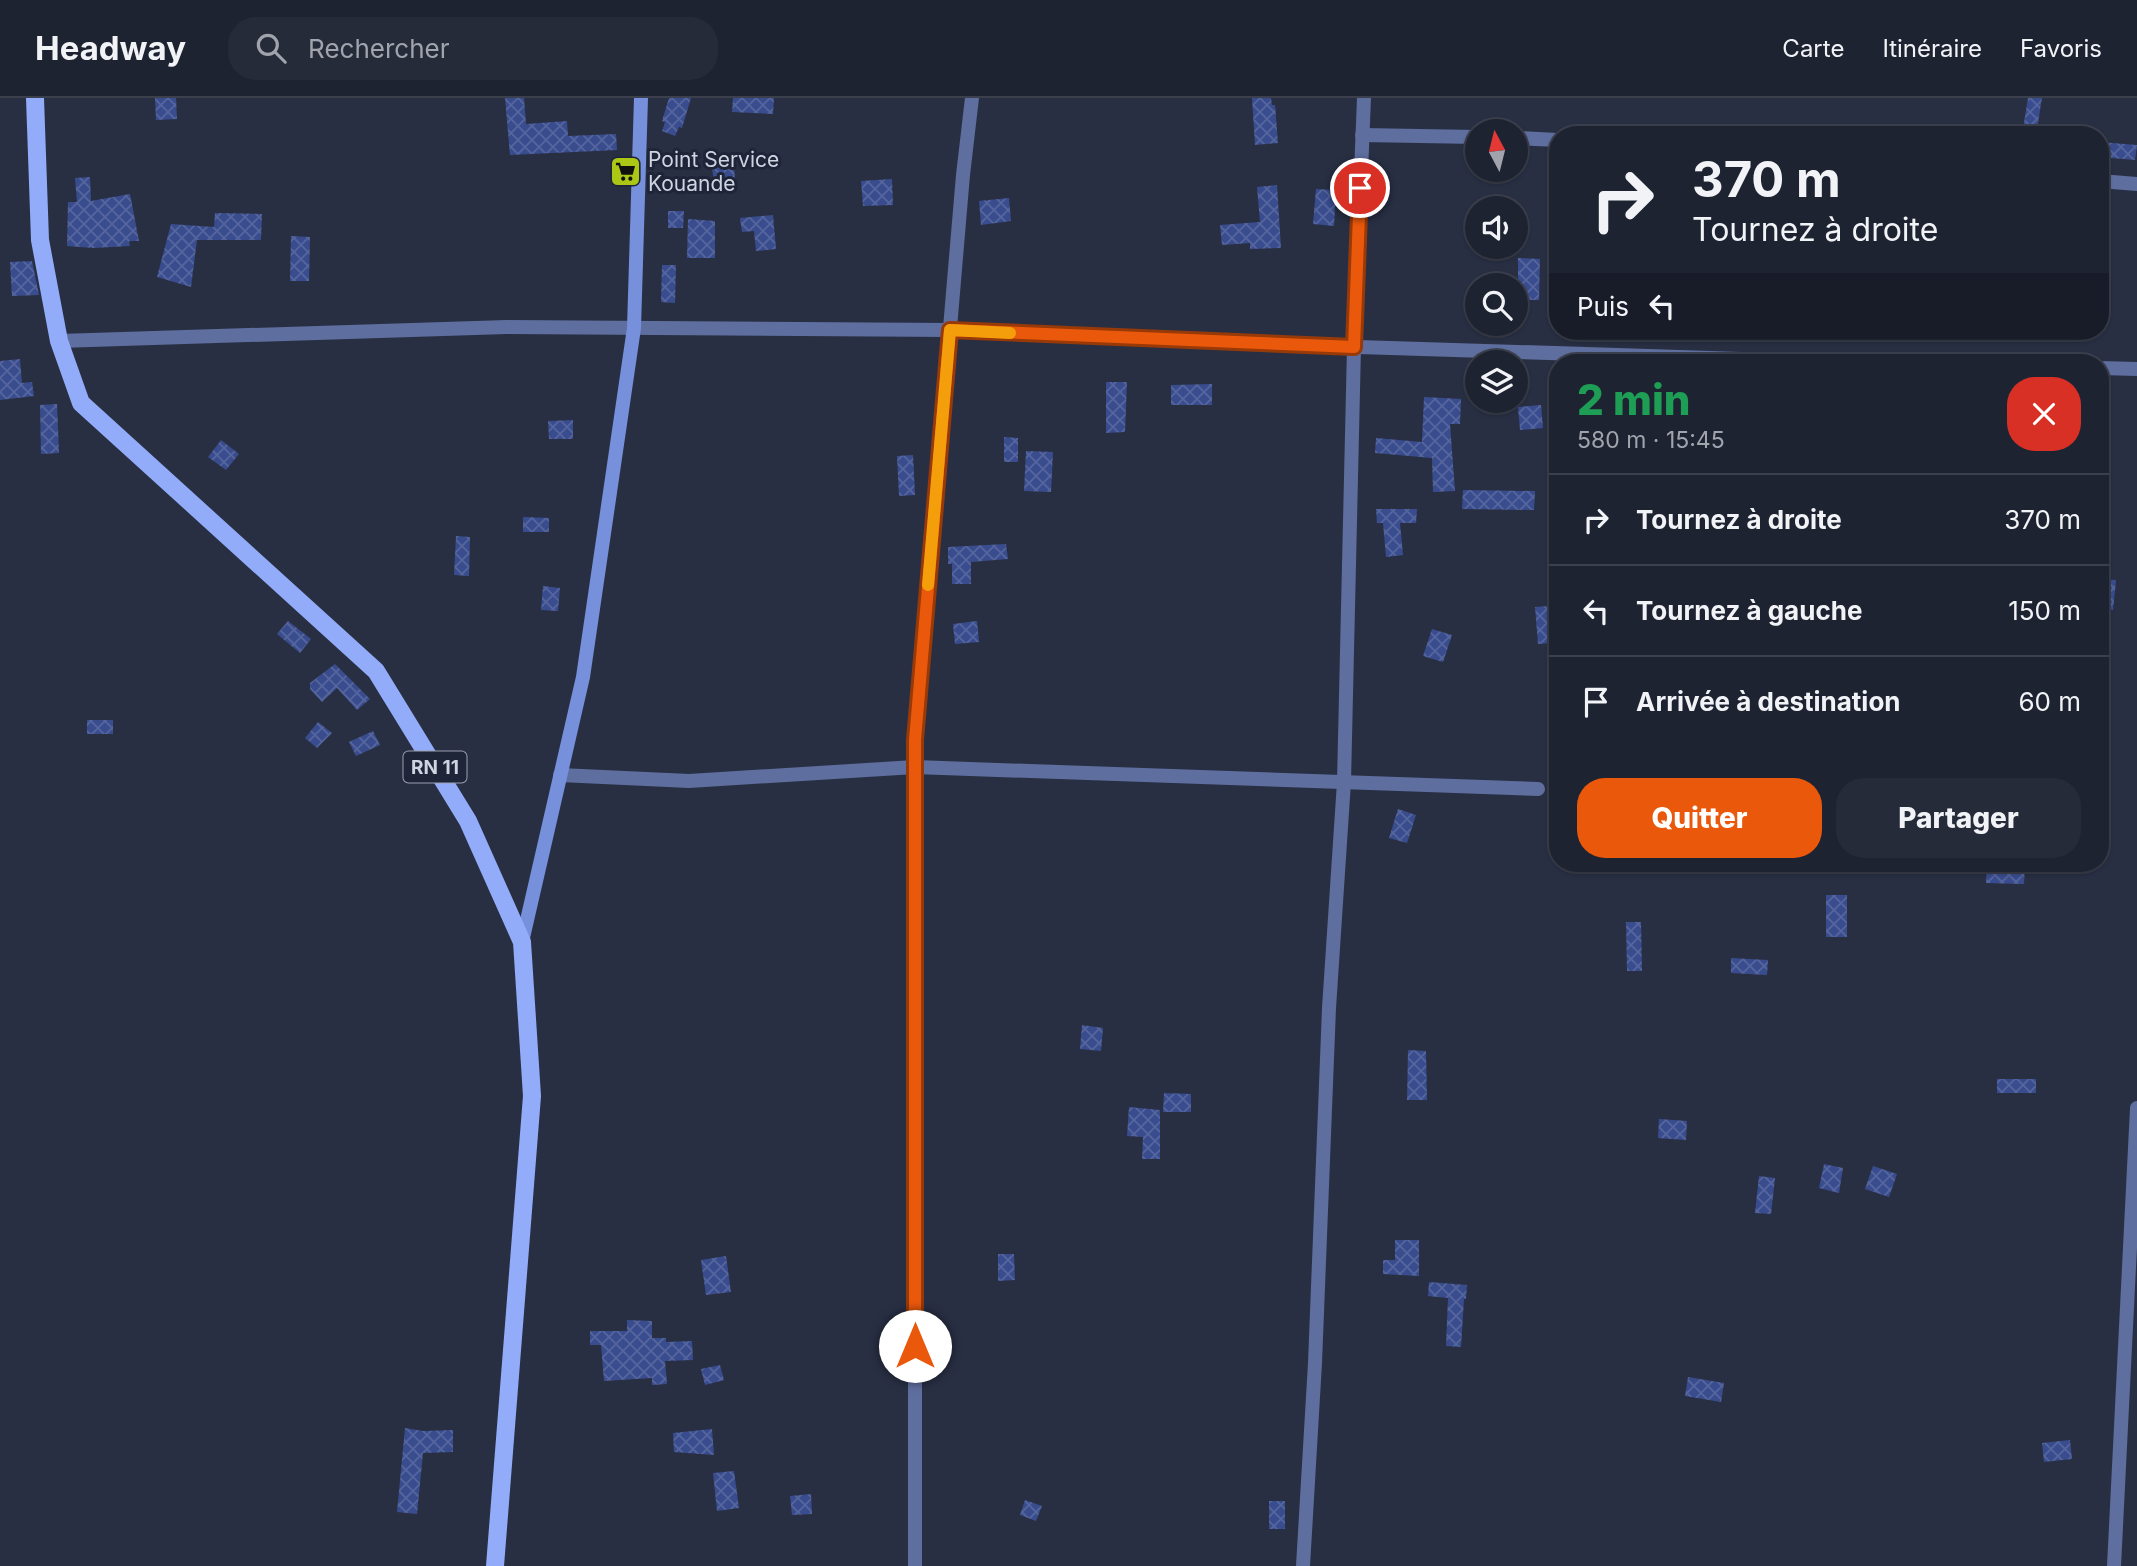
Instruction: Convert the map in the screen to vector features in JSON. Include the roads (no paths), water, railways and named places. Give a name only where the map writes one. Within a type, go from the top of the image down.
[{"type":"main road","name":"RN 11","points":[[35,98],[40,240],[59,341],[80,403],[376,671],[468,821],[522,942],[532,1096],[495,1566]]},
{"type":"street","points":[[522,942],[583,677],[634,328],[641,98]]},
{"type":"street","points":[[915,1566],[916,727],[972,98]]},
{"type":"street","points":[[1303,1566],[1315,1363],[1329,1008],[1344,782],[1354,347],[1364,98]]},
{"type":"street","points":[[1362,135],[1465,137]]},
{"type":"street","points":[[1528,139],[1549,140]]},
{"type":"street","points":[[2109,182],[2137,184]]},
{"type":"street","points":[[59,341],[508,327],[950,330],[1580,354]]},
{"type":"street","points":[[2109,368],[2137,369]]},
{"type":"street","points":[[560,775],[689,781],[915,767],[1538,789]]},
{"type":"street","points":[[2114,1566],[2137,1108]]},
{"type":"place","name":"Point Service Kouande","points":[[625,171]]}]
